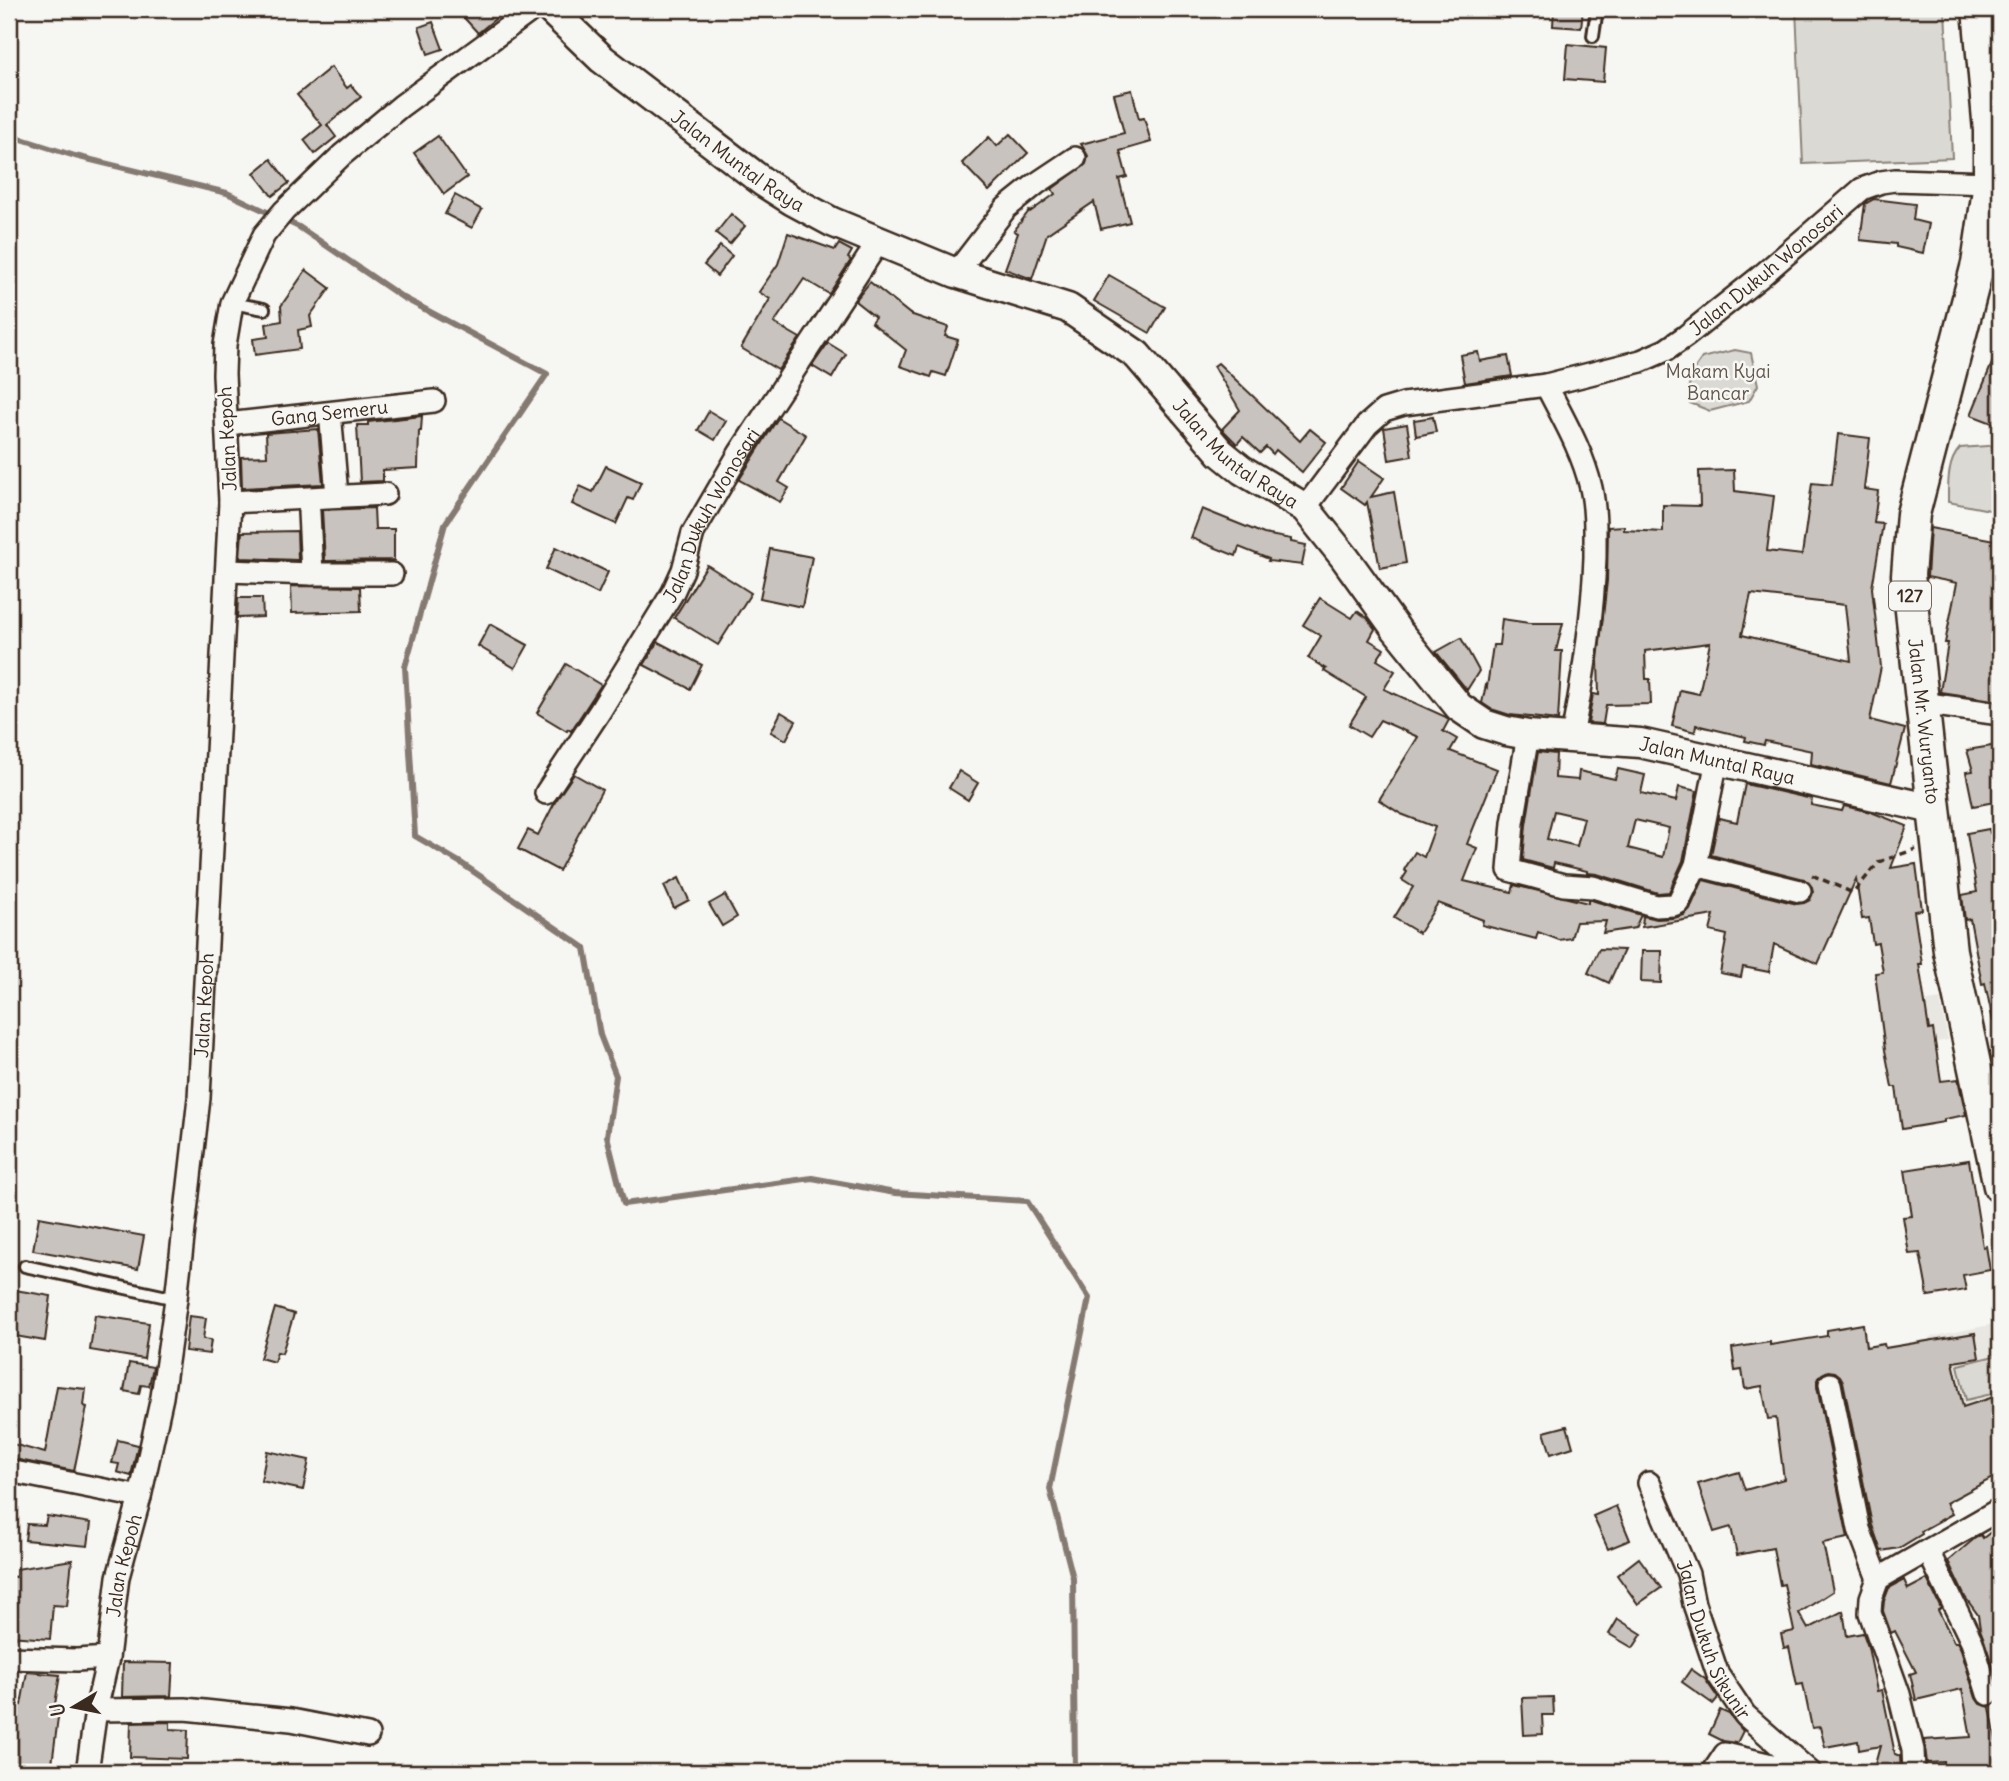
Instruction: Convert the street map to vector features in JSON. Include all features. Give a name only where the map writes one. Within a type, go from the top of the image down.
[{"type":"main road","name":"Jalan Muntal Raya","points":[[550,9],[602,60],[763,182],[832,222],[878,241],[956,273],[1069,308],[1137,355],[1221,453],[1242,470],[1305,508],[1396,629],[1460,707],[1484,724],[1528,735],[1640,743],[1933,809]]},
{"type":"main road","name":"Jalan Mr. Wuryanto","points":[[1979,9],[1993,79],[1990,183],[1978,264],[1913,514],[1908,575],[1950,951],[2000,1186]]},
{"type":"street","name":"Jalan Kepoh","points":[[87,1772],[96,1710],[108,1658],[118,1577],[140,1497],[162,1397],[199,1098],[230,502],[224,374],[225,345],[232,303],[264,235],[284,211],[341,155],[401,106],[533,9]]},
{"type":"street","points":[[956,273],[1006,208],[1075,158]]},
{"type":"street","name":"Jalan Dukuh Wonosari","points":[[1305,508],[1367,425],[1384,410],[1404,404],[1546,385],[1641,360],[1666,350],[1686,336],[1760,277],[1862,189],[1895,180],[1990,183]]},
{"type":"street","name":"Jalan Dukuh Wonosari","points":[[546,793],[673,592],[683,570],[693,533],[739,454],[878,241]]},
{"type":"street","points":[[1546,385],[1570,429],[1582,459],[1591,485],[1596,528],[1594,586],[1588,640],[1572,737]]},
{"type":"street","name":"Gang Semeru","points":[[228,424],[433,401]]},
{"type":"street","points":[[331,423],[337,496]]},
{"type":"street","points":[[230,502],[385,494]]},
{"type":"street","points":[[309,512],[312,574]]},
{"type":"street","points":[[227,571],[392,574]]},
{"type":"street","points":[[1921,703],[2000,714]]},
{"type":"street","points":[[1528,735],[1513,823],[1509,866],[1511,871],[1564,885],[1593,887],[1656,906],[1678,903],[1696,865],[1717,760]]},
{"type":"street","points":[[1696,865],[1807,883]]},
{"type":"street","points":[[1830,1384],[1859,1529],[1878,1579]]},
{"type":"street","points":[[9,1471],[140,1497]]},
{"type":"street","name":"Jalan Dukuh Sikunir","points":[[1649,1483],[1688,1574],[1694,1604],[1718,1675],[1745,1715],[1810,1772]]},
{"type":"street","points":[[1914,1772],[1913,1750],[1899,1694],[1870,1613],[1871,1598],[1878,1579],[2000,1509]]},
{"type":"street","points":[[1928,1551],[1972,1642],[1988,1694]]},
{"type":"street","points":[[9,1658],[108,1658]]},
{"type":"street","points":[[96,1710],[185,1709],[290,1720],[368,1735]]},
{"type":"street","points":[[1713,1772],[1725,1754],[1802,1772]]},
{"type":"lane","points":[[1593,36],[1597,9]]},
{"type":"lane","points":[[232,303],[264,309]]},
{"type":"lane","points":[[25,1266],[176,1299]]},
{"type":"path","points":[[1807,883],[1853,893],[1878,862],[1938,842]]},
{"type":"shaded area","points":[[1940,999],[1948,1040],[1884,1051],[1878,1010]]},
{"type":"shaded area","points":[[2000,1323],[2000,1425],[1974,1433],[1935,1366],[1930,1337]]},
{"type":"green space","points":[[1796,9],[1945,9],[1952,158],[1803,164]]},
{"type":"green space","name":"Makam Kyai Bancar","points":[[1735,350],[1751,353],[1758,385],[1749,401],[1710,411],[1690,403],[1689,377],[1702,358]]},
{"type":"green space","points":[[2000,445],[2000,512],[1948,502],[1950,466],[1960,448]]},
{"type":"green space","points":[[1998,1355],[2000,1392],[1966,1400],[1958,1365]]},
{"type":"building","points":[[456,9],[507,9],[478,33]]},
{"type":"building","points":[[1554,9],[1583,9],[1581,28],[1553,26]]},
{"type":"building","points":[[433,22],[443,49],[428,54],[419,27]]},
{"type":"building","points":[[1568,44],[1606,48],[1603,82],[1565,79]]},
{"type":"building","points":[[331,67],[347,88],[351,85],[361,97],[327,125],[336,137],[315,154],[304,140],[322,125],[297,95]]},
{"type":"building","points":[[1132,90],[1139,119],[1144,118],[1151,142],[1120,151],[1127,177],[1119,179],[1130,222],[1101,229],[1094,202],[1047,234],[1032,279],[1005,269],[1018,233],[1014,231],[1029,211],[1055,194],[1052,189],[1086,164],[1088,156],[1081,144],[1124,133],[1114,94]]},
{"type":"building","points":[[1010,134],[1028,153],[989,191],[962,163],[989,137],[997,146]]},
{"type":"building","points":[[438,136],[467,177],[444,194],[414,153]]},
{"type":"building","points":[[271,159],[289,183],[272,196],[254,173]]},
{"type":"building","points":[[455,195],[482,210],[472,228],[445,214]]},
{"type":"building","points":[[1874,199],[1915,204],[1913,220],[1929,224],[1923,253],[1896,247],[1896,244],[1860,240],[1865,204]]},
{"type":"building","points":[[731,214],[745,226],[730,244],[716,233]]},
{"type":"building","points":[[788,233],[835,250],[839,244],[852,251],[848,258],[851,260],[829,294],[804,279],[774,323],[800,338],[778,370],[741,348],[770,299],[759,292],[778,264]]},
{"type":"building","points":[[720,246],[732,256],[717,276],[704,265]]},
{"type":"building","points":[[306,270],[330,288],[310,316],[312,327],[298,330],[300,349],[255,355],[253,339],[268,337],[266,324],[282,321],[281,306]]},
{"type":"building","points":[[1109,275],[1165,307],[1150,333],[1094,301]]},
{"type":"building","points":[[870,282],[910,314],[948,327],[945,336],[958,340],[946,376],[933,372],[931,377],[900,366],[906,350],[871,322],[875,317],[855,301]]},
{"type":"building","points":[[828,343],[846,354],[832,378],[812,366]]},
{"type":"building","points":[[2000,347],[2000,426],[1971,415]]},
{"type":"building","points":[[1478,352],[1480,361],[1508,356],[1512,376],[1465,383],[1460,355]]},
{"type":"building","points":[[1218,363],[1300,441],[1310,429],[1326,442],[1302,472],[1276,450],[1273,454],[1266,447],[1260,453],[1243,437],[1237,444],[1222,429],[1240,410],[1214,366]]},
{"type":"building","points":[[709,411],[726,421],[715,440],[698,430]]},
{"type":"building","points":[[422,416],[418,468],[383,470],[383,481],[360,482],[357,425]]},
{"type":"building","points":[[1433,417],[1436,432],[1416,436],[1414,420]]},
{"type":"building","points":[[778,418],[806,435],[779,482],[789,488],[780,502],[739,480]]},
{"type":"building","points":[[1407,424],[1412,456],[1389,460],[1384,428]]},
{"type":"building","points":[[318,429],[323,484],[242,488],[241,457],[267,456],[266,433]]},
{"type":"building","points":[[1838,434],[1870,438],[1864,489],[1878,491],[1874,523],[1883,524],[1872,588],[1881,667],[1870,720],[1905,729],[1891,783],[1811,764],[1812,751],[1765,741],[1764,745],[1745,741],[1746,737],[1696,725],[1695,732],[1672,726],[1680,690],[1699,694],[1710,643],[1645,651],[1646,679],[1650,679],[1651,704],[1606,705],[1603,724],[1588,723],[1593,694],[1599,695],[1598,660],[1607,581],[1608,527],[1624,526],[1624,530],[1663,532],[1663,505],[1700,506],[1699,471],[1734,470],[1735,491],[1774,496],[1767,551],[1802,555],[1812,483],[1832,485]],"holes":[[[1751,594],[1845,605],[1851,661],[1742,635]]]},
{"type":"building","points":[[1359,461],[1384,478],[1371,497],[1394,492],[1406,563],[1380,568],[1367,502],[1365,505],[1341,488]]},
{"type":"building","points":[[606,466],[641,482],[633,500],[628,498],[616,524],[572,504],[580,486],[593,492]]},
{"type":"building","points":[[374,508],[375,529],[394,529],[394,560],[325,561],[322,510]]},
{"type":"building","points":[[1202,509],[1264,534],[1306,545],[1302,565],[1268,561],[1269,559],[1239,547],[1236,556],[1191,538]]},
{"type":"building","points":[[1930,528],[2000,541],[2000,701],[1940,692],[1948,643],[1945,643],[1957,583],[1927,577]]},
{"type":"building","points":[[297,531],[298,560],[240,558],[242,532]]},
{"type":"building","points":[[556,547],[608,572],[598,594],[546,569]]},
{"type":"building","points":[[770,549],[812,557],[802,607],[760,598]]},
{"type":"building","points":[[707,565],[751,593],[718,645],[674,618]]},
{"type":"building","points":[[291,586],[360,587],[361,611],[292,613]]},
{"type":"building","points":[[238,598],[262,598],[263,617],[237,618]]},
{"type":"building","points":[[1320,598],[1352,618],[1357,611],[1367,618],[1375,629],[1369,640],[1384,649],[1377,660],[1395,671],[1384,689],[1446,717],[1449,720],[1443,731],[1457,739],[1450,751],[1497,769],[1467,844],[1477,848],[1464,881],[1512,892],[1514,885],[1588,903],[1588,900],[1591,900],[1641,915],[1635,928],[1603,933],[1606,921],[1576,922],[1571,938],[1559,940],[1538,932],[1536,939],[1482,925],[1483,920],[1438,903],[1419,933],[1394,918],[1413,887],[1402,880],[1407,872],[1404,870],[1415,852],[1424,857],[1435,827],[1401,814],[1379,800],[1418,737],[1380,720],[1369,737],[1349,725],[1366,697],[1308,658],[1321,636],[1303,625]]},
{"type":"building","points":[[1502,619],[1529,623],[1563,623],[1556,651],[1562,651],[1558,720],[1510,715],[1482,703],[1493,645],[1499,645]]},
{"type":"building","points":[[490,624],[528,645],[515,668],[478,646]]},
{"type":"building","points":[[1461,638],[1479,671],[1467,690],[1436,652]]},
{"type":"building","points":[[658,642],[702,665],[690,689],[644,665]]},
{"type":"building","points":[[566,664],[601,685],[571,731],[537,713]]},
{"type":"building","points":[[781,712],[796,721],[786,740],[771,732]]},
{"type":"building","points":[[1998,745],[2000,801],[1973,806],[1966,772],[1973,771],[1967,750]]},
{"type":"building","points":[[1538,752],[1556,754],[1555,778],[1578,780],[1579,771],[1615,779],[1618,769],[1645,775],[1641,793],[1676,801],[1679,787],[1697,791],[1683,861],[1669,892],[1658,893],[1554,863],[1553,868],[1523,860]],"holes":[[[1554,811],[1584,818],[1577,846],[1547,839]],[[1635,820],[1669,828],[1663,857],[1628,848]]]},
{"type":"building","points":[[959,771],[978,783],[968,800],[949,788]]},
{"type":"building","points":[[574,774],[602,790],[559,871],[518,849],[528,830],[538,835],[555,802]]},
{"type":"building","points":[[1745,784],[1812,799],[1811,805],[1842,811],[1844,806],[1871,812],[1907,826],[1891,868],[1916,864],[1922,910],[1914,911],[1929,1030],[1933,1029],[1941,1081],[1958,1079],[1966,1115],[1944,1119],[1944,1122],[1902,1129],[1896,1087],[1892,1087],[1885,1050],[1875,973],[1883,972],[1878,943],[1873,944],[1869,918],[1862,919],[1856,879],[1818,964],[1774,944],[1769,972],[1743,967],[1741,977],[1720,973],[1727,935],[1710,931],[1714,915],[1642,927],[1643,916],[1657,919],[1684,915],[1690,909],[1703,880],[1797,904],[1810,900],[1812,887],[1804,879],[1711,855],[1719,818],[1737,822]]},
{"type":"building","points":[[1989,829],[1990,833],[2000,831],[2000,1021],[1993,1021],[1985,983],[1982,984],[1970,919],[1965,920],[1962,895],[1977,892],[1967,833]]},
{"type":"building","points":[[679,878],[689,900],[674,908],[664,886]]},
{"type":"building","points":[[725,895],[737,917],[722,926],[709,904]]},
{"type":"building","points":[[1599,949],[1624,950],[1609,983],[1588,973]]},
{"type":"building","points":[[1642,951],[1662,951],[1661,983],[1641,982]]},
{"type":"building","points":[[1969,1160],[1983,1247],[1986,1246],[1990,1270],[1963,1275],[1966,1290],[1928,1296],[1920,1253],[1909,1254],[1903,1217],[1912,1216],[1905,1170]]},
{"type":"building","points":[[39,1217],[144,1236],[138,1269],[33,1250]]},
{"type":"building","points":[[9,1289],[51,1296],[45,1341],[9,1335]]},
{"type":"building","points":[[275,1308],[294,1314],[282,1353],[277,1352],[274,1362],[260,1358]]},
{"type":"building","points":[[95,1315],[149,1323],[144,1359],[90,1350]]},
{"type":"building","points":[[189,1316],[206,1318],[203,1339],[211,1340],[209,1354],[185,1351]]},
{"type":"building","points":[[1863,1324],[1866,1347],[1884,1344],[1885,1348],[1975,1333],[1979,1358],[1953,1362],[1963,1407],[2000,1395],[2000,1474],[1946,1503],[1952,1514],[1921,1531],[1922,1534],[1899,1548],[1881,1551],[1872,1525],[1843,1381],[1835,1372],[1828,1371],[1817,1380],[1848,1538],[1823,1543],[1833,1591],[1799,1613],[1808,1629],[1843,1611],[1847,1636],[1863,1633],[1877,1691],[1882,1690],[1895,1754],[1900,1756],[1901,1772],[1873,1772],[1880,1746],[1859,1750],[1858,1741],[1825,1747],[1820,1727],[1812,1728],[1803,1684],[1797,1685],[1789,1647],[1784,1648],[1781,1634],[1794,1631],[1784,1584],[1780,1585],[1773,1548],[1737,1555],[1731,1527],[1714,1532],[1698,1484],[1739,1472],[1745,1490],[1784,1479],[1776,1418],[1768,1419],[1762,1386],[1745,1389],[1742,1370],[1735,1371],[1732,1348],[1827,1336],[1827,1330]]},
{"type":"building","points":[[129,1363],[153,1367],[149,1386],[141,1385],[139,1394],[124,1391]]},
{"type":"building","points":[[57,1386],[86,1389],[84,1406],[87,1407],[74,1471],[9,1458],[9,1443],[45,1453]]},
{"type":"building","points":[[1567,1426],[1573,1447],[1551,1454],[1544,1432]]},
{"type":"building","points":[[118,1440],[138,1445],[131,1476],[117,1472],[119,1464],[112,1463]]},
{"type":"building","points":[[267,1451],[309,1460],[303,1490],[261,1481]]},
{"type":"building","points":[[1616,1506],[1630,1540],[1608,1549],[1593,1516]]},
{"type":"building","points":[[47,1516],[91,1523],[88,1546],[25,1540],[27,1524],[45,1525]]},
{"type":"building","points":[[2000,1525],[2000,1677],[1997,1678],[1980,1629],[1978,1615],[1965,1597],[1948,1561],[1974,1539],[1981,1535],[1983,1538]]},
{"type":"building","points":[[1639,1558],[1661,1588],[1638,1604],[1617,1575]]},
{"type":"building","points":[[72,1560],[67,1606],[53,1605],[50,1639],[9,1636],[9,1576],[16,1577],[16,1569]]},
{"type":"building","points":[[1927,1579],[1941,1608],[1938,1610],[1954,1642],[1960,1647],[1976,1698],[1980,1704],[1990,1707],[1996,1740],[2000,1739],[2000,1763],[1944,1772],[1944,1762],[1927,1763],[1924,1740],[1971,1737],[1962,1689],[1916,1700],[1910,1674],[1916,1672],[1895,1631],[1891,1633],[1883,1611],[1889,1588],[1904,1580],[1908,1589]]},
{"type":"building","points":[[1618,1619],[1642,1634],[1633,1648],[1609,1634]]},
{"type":"building","points":[[123,1662],[173,1663],[171,1696],[122,1697]]},
{"type":"building","points":[[1691,1669],[1705,1679],[1718,1698],[1713,1704],[1682,1682]]},
{"type":"building","points":[[27,1672],[60,1675],[54,1710],[59,1710],[51,1772],[9,1772],[11,1703],[21,1705]]},
{"type":"building","points":[[1553,1697],[1554,1715],[1542,1715],[1543,1734],[1524,1735],[1522,1698]]},
{"type":"building","points":[[1720,1710],[1729,1714],[1743,1731],[1737,1743],[1723,1741],[1709,1734]]},
{"type":"building","points":[[170,1722],[170,1729],[188,1730],[187,1759],[130,1757],[131,1723]]},
{"type":"waterway","points":[[9,135],[75,156],[227,193],[299,227],[402,297],[547,374],[445,524],[405,667],[415,836],[461,863],[585,948],[600,1035],[616,1076],[607,1136],[624,1204],[812,1178],[895,1193],[1027,1201],[1089,1298],[1050,1489],[1073,1578],[1075,1772]]}]
